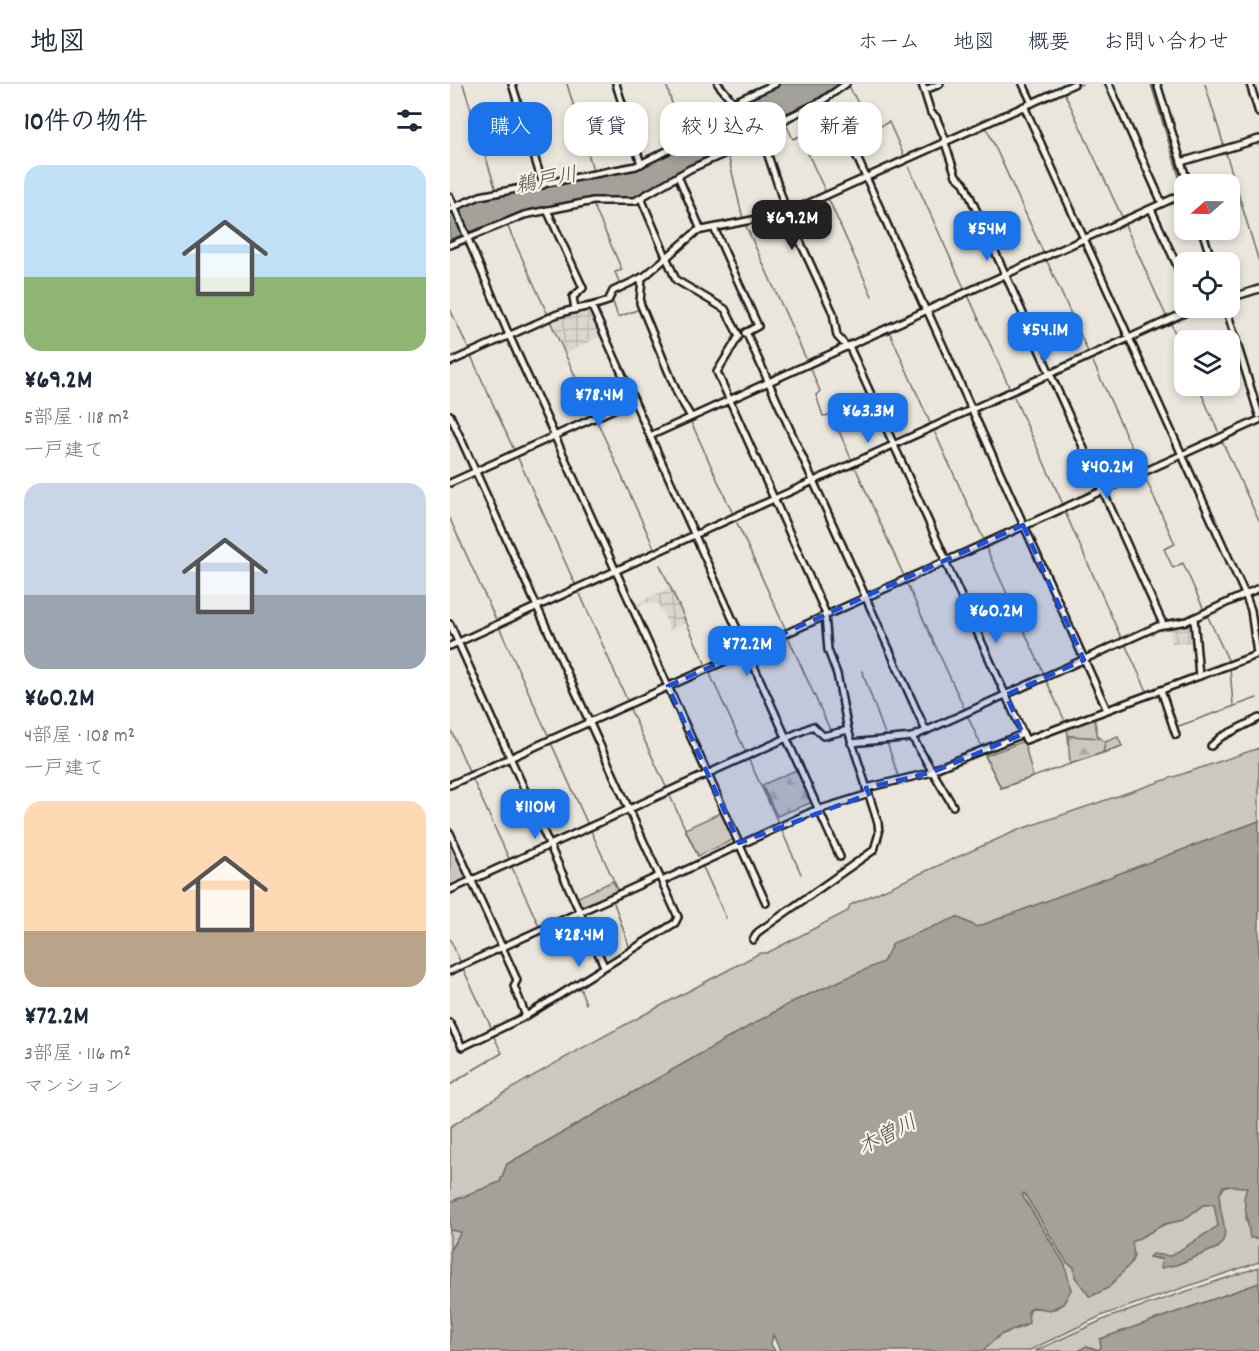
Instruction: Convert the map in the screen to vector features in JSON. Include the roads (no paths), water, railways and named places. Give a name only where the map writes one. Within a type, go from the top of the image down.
[{"type":"street","points":[[512,84],[543,184]]},
{"type":"street","points":[[616,84],[641,164]]},
{"type":"street","points":[[718,84],[733,102]]},
{"type":"street","points":[[736,102],[776,84]]},
{"type":"street","points":[[820,102],[846,84]]},
{"type":"street","points":[[922,84],[956,176],[964,183],[1163,624]]},
{"type":"street","points":[[925,90],[940,84]]},
{"type":"street","points":[[1023,84],[1032,103]]},
{"type":"street","points":[[450,362],[509,335],[575,309],[592,307],[608,301],[614,291],[642,277],[667,258],[694,232],[788,213],[1074,84]]},
{"type":"street","points":[[1109,84],[1162,203]]},
{"type":"street","points":[[1157,84],[1185,174]]},
{"type":"street","points":[[1250,84],[1259,113]]},
{"type":"street","points":[[450,971],[818,808],[932,771],[1258,653],[1251,610],[1245,594],[1024,106]]},
{"type":"street","points":[[1181,162],[1259,139]]},
{"type":"street","points":[[453,208],[480,196],[641,164],[660,154]]},
{"type":"street","points":[[450,245],[465,236],[524,215],[593,201],[626,203],[641,198],[678,176],[721,156]]},
{"type":"street","points":[[768,156],[788,213],[833,313],[837,336],[848,346],[1024,737]]},
{"type":"street","points":[[857,156],[1107,708]]},
{"type":"street","points":[[678,176],[701,230]]},
{"type":"street","points":[[450,197],[509,335],[766,903]]},
{"type":"street","points":[[641,198],[676,280],[724,309],[739,336]]},
{"type":"street","points":[[650,436],[1174,198]]},
{"type":"street","points":[[1151,209],[1174,259]]},
{"type":"street","points":[[547,210],[583,288],[573,297],[575,309]]},
{"type":"street","points":[[714,228],[758,326],[739,336],[717,372],[825,615],[828,650],[837,674],[851,742],[868,791],[879,833],[874,850],[766,926],[753,940]]},
{"type":"street","points":[[642,277],[640,303],[678,395],[691,417]]},
{"type":"street","points":[[1240,295],[1259,289]]},
{"type":"street","points":[[592,307],[840,857]]},
{"type":"street","points":[[450,646],[459,644],[616,571],[696,537],[1175,318]]},
{"type":"street","points":[[1229,318],[1259,415]]},
{"type":"street","points":[[746,332],[926,731]]},
{"type":"street","points":[[450,483],[634,400]]},
{"type":"street","points":[[450,415],[678,920],[526,1016],[462,1047],[453,1035],[450,1023]]},
{"type":"street","points":[[450,785],[1259,420]]},
{"type":"street","points":[[851,742],[912,737],[1163,624],[1194,618],[1259,588]]},
{"type":"street","points":[[1194,618],[1198,674]]},
{"type":"street","points":[[450,624],[604,966]]},
{"type":"street","points":[[1161,690],[1176,735]]},
{"type":"street","points":[[1211,746],[1221,737],[1259,718]]},
{"type":"street","points":[[450,890],[813,726],[823,736],[848,730]]},
{"type":"street","points":[[912,737],[953,806]]},
{"type":"street","points":[[450,832],[517,980],[514,986],[526,1016]]},
{"type":"water","points":[[780,84],[839,84],[811,102],[798,102],[798,108],[786,113],[786,102],[738,102]]},
{"type":"water","points":[[1151,84],[1180,174],[1178,174]]},
{"type":"water","points":[[664,156],[709,156],[637,197],[629,199],[599,197],[519,213],[506,218],[507,220],[450,239],[450,212],[475,200],[641,167]]},
{"type":"water","points":[[1179,318],[1184,318],[620,573],[619,571]]},
{"type":"water","points":[[614,574],[615,576],[450,650],[450,648]]},
{"type":"water","name":"木曽川","points":[[1259,821],[1259,1238],[1250,1238],[1244,1198],[1247,1187],[1223,1186],[1220,1202],[1225,1233],[1219,1247],[1176,1265],[1161,1268],[1162,1259],[1149,1257],[1152,1254],[1171,1256],[1218,1226],[1214,1204],[1203,1205],[1183,1220],[1165,1224],[1132,1242],[1134,1256],[1131,1263],[1108,1288],[1090,1297],[1075,1277],[1074,1267],[1067,1263],[1024,1193],[1022,1195],[1065,1265],[1071,1290],[1063,1304],[1050,1310],[1033,1307],[1028,1311],[1029,1323],[1000,1335],[982,1351],[780,1351],[773,1335],[771,1344],[775,1351],[450,1351],[450,1250],[461,1232],[450,1230],[450,1202],[500,1182],[507,1164],[792,1002],[883,962],[893,943],[957,917],[977,927]]},
{"type":"water","points":[[1259,1283],[1259,1351],[1079,1351],[1086,1346],[1098,1350],[1101,1347],[1100,1339]]},
{"type":"waterway","points":[[463,84],[495,187]]},
{"type":"waterway","points":[[567,84],[593,170]]},
{"type":"waterway","points":[[666,84],[672,102]]},
{"type":"waterway","points":[[1028,108],[1082,84]]},
{"type":"waterway","points":[[1205,84],[1224,146]]},
{"type":"waterway","points":[[849,86],[872,130],[889,122],[904,156]]},
{"type":"waterway","points":[[1064,92],[1122,217]]},
{"type":"waterway","points":[[1024,110],[986,127],[1044,254]]},
{"type":"waterway","points":[[786,124],[793,139],[800,136],[826,193]]},
{"type":"waterway","points":[[1226,153],[1259,262]]},
{"type":"waterway","points":[[708,164],[728,155],[743,219]]},
{"type":"waterway","points":[[909,167],[965,290]]},
{"type":"waterway","points":[[828,198],[872,296]]},
{"type":"waterway","points":[[593,204],[622,270],[615,272],[620,284]]},
{"type":"waterway","points":[[507,225],[548,315]]},
{"type":"waterway","points":[[1125,225],[1167,318]]},
{"type":"waterway","points":[[746,226],[807,361]]},
{"type":"waterway","points":[[1046,259],[1089,354]]},
{"type":"waterway","points":[[968,295],[1010,389]]},
{"type":"waterway","points":[[613,302],[618,317],[640,309]]},
{"type":"waterway","points":[[450,309],[469,350]]},
{"type":"waterway","points":[[550,321],[593,415]]},
{"type":"waterway","points":[[1171,324],[1174,331]]},
{"type":"waterway","points":[[878,337],[890,333],[931,425]]},
{"type":"waterway","points":[[471,356],[514,450]]},
{"type":"waterway","points":[[1093,362],[1139,464]]},
{"type":"waterway","points":[[810,367],[820,391],[816,395],[823,416],[832,415],[852,461]]},
{"type":"waterway","points":[[1202,396],[1218,431]]},
{"type":"waterway","points":[[1014,397],[1062,502]]},
{"type":"waterway","points":[[597,421],[655,550]]},
{"type":"waterway","points":[[691,422],[733,514]]},
{"type":"waterway","points":[[935,433],[983,538]]},
{"type":"waterway","points":[[1222,441],[1259,521]]},
{"type":"waterway","points":[[517,456],[576,586]]},
{"type":"waterway","points":[[856,469],[903,574]]},
{"type":"waterway","points":[[1144,475],[1175,544],[1164,549],[1173,568],[1183,563],[1204,610],[1187,618],[1164,621]]},
{"type":"waterway","points":[[1065,512],[1122,640]]},
{"type":"waterway","points":[[450,519],[497,622]]},
{"type":"waterway","points":[[737,523],[785,628]]},
{"type":"waterway","points":[[986,548],[1044,674]]},
{"type":"waterway","points":[[660,565],[705,663]]},
{"type":"waterway","points":[[907,584],[965,710]]},
{"type":"waterway","points":[[580,594],[627,700]]},
{"type":"waterway","points":[[1207,615],[1229,662]]},
{"type":"waterway","points":[[500,629],[548,735]]},
{"type":"waterway","points":[[788,637],[831,732]]},
{"type":"waterway","points":[[1125,644],[1147,691]]},
{"type":"waterway","points":[[1078,718],[1229,662]]},
{"type":"waterway","points":[[1230,668],[1233,705]]},
{"type":"waterway","points":[[862,671],[886,737]]},
{"type":"waterway","points":[[710,674],[746,753]]},
{"type":"waterway","points":[[1046,680],[1064,719]]},
{"type":"waterway","points":[[1176,727],[1257,698]]},
{"type":"waterway","points":[[630,709],[667,789]]},
{"type":"waterway","points":[[967,715],[982,747]]},
{"type":"waterway","points":[[450,728],[469,771]]},
{"type":"waterway","points":[[971,757],[1023,738]]},
{"type":"waterway","points":[[887,742],[898,776]]},
{"type":"waterway","points":[[552,745],[588,825]]},
{"type":"waterway","points":[[986,757],[1001,788],[1122,746]]},
{"type":"waterway","points":[[748,758],[777,820]]},
{"type":"waterway","points":[[473,780],[510,861]]},
{"type":"waterway","points":[[820,806],[887,786]]},
{"type":"waterway","points":[[669,794],[698,856]]},
{"type":"waterway","points":[[740,841],[780,824]]},
{"type":"waterway","points":[[590,829],[619,892]]},
{"type":"waterway","points":[[781,829],[801,874]]},
{"type":"waterway","points":[[661,877],[736,843]]},
{"type":"waterway","points":[[511,865],[539,926]]},
{"type":"waterway","points":[[703,867],[726,918]]},
{"type":"waterway","points":[[582,914],[605,903]]},
{"type":"waterway","points":[[614,903],[629,946]]},
{"type":"waterway","points":[[552,927],[578,916]]},
{"type":"waterway","points":[[450,939],[460,961]]},
{"type":"waterway","points":[[464,971],[492,1029]]},
{"type":"waterway","points":[[579,985],[586,1004]]},
{"type":"waterway","points":[[473,1070],[502,1053],[493,1035]]},
{"type":"waterway","points":[[450,1085],[470,1072]]},
{"type":"water label","name":"鵜戸川","points":[[546,179]]}]
